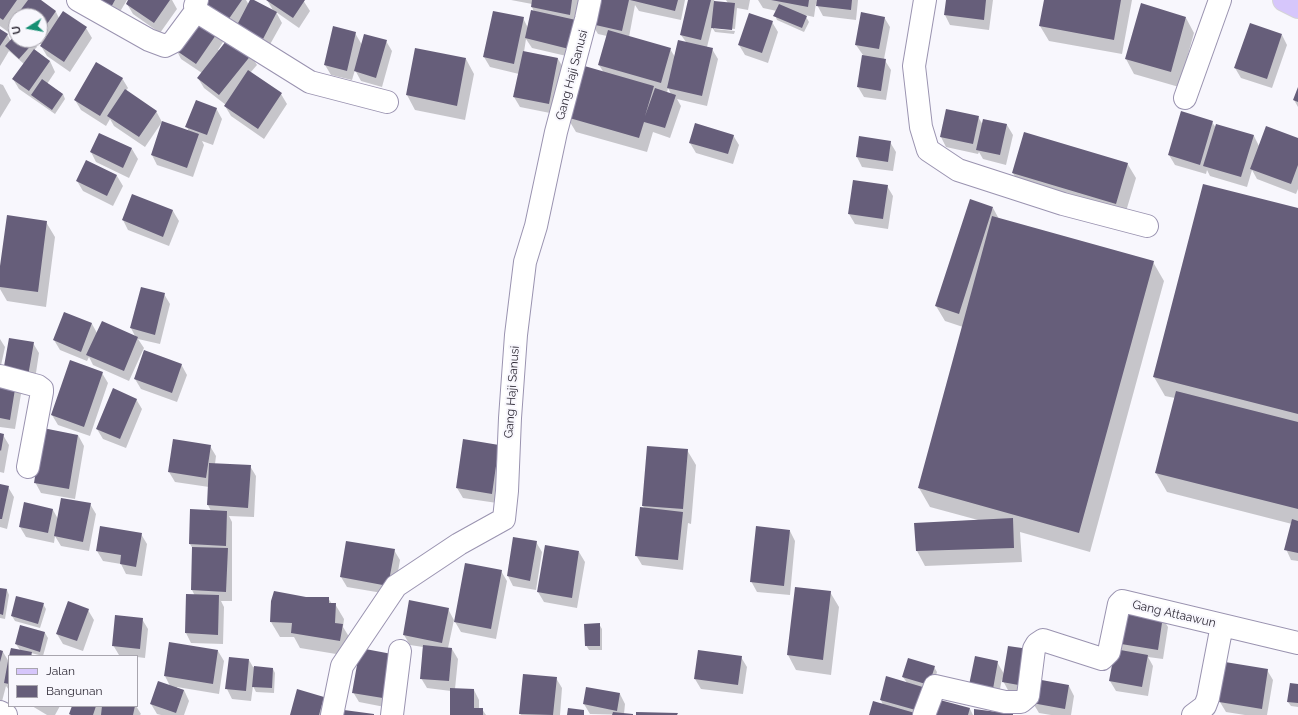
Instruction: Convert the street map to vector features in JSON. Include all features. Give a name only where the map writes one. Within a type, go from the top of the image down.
[{"type":"main road","points":[[1284,0],[1298,7]]},
{"type":"street","points":[[78,0],[149,40],[165,46],[173,42],[197,5],[310,82],[387,102]]},
{"type":"street","name":"Gang Haji Sanusi","points":[[332,715],[342,666],[396,586],[459,544],[504,519],[508,491],[510,418],[516,335],[525,262],[536,226],[556,132],[590,0]]},
{"type":"street","points":[[925,0],[914,66],[921,127],[928,150],[958,170],[1063,204],[1147,226]]},
{"type":"street","points":[[1185,98],[1220,0]]},
{"type":"street","points":[[0,376],[38,386],[42,389],[28,467]]},
{"type":"street","name":"Gang Attaawun","points":[[924,715],[935,686],[1005,702],[1021,702],[1028,696],[1034,649],[1037,644],[1043,640],[1102,659],[1109,652],[1119,604],[1122,601],[1298,643]]},
{"type":"street","points":[[1193,715],[1205,706],[1208,698],[1222,625]]},
{"type":"street","points":[[392,715],[400,651]]},
{"type":"street","points":[[0,712],[6,715]]},
{"type":"building","points":[[0,0],[17,0],[11,8],[8,8],[8,13],[3,20],[0,18]]},
{"type":"building","points":[[28,0],[41,0],[56,11],[48,22],[48,8],[22,8]]},
{"type":"building","points":[[91,0],[115,0],[109,11]]},
{"type":"building","points":[[128,0],[170,0],[154,23],[126,4]]},
{"type":"building","points":[[209,0],[242,0],[226,23],[204,8]]},
{"type":"building","points":[[250,0],[254,0],[277,12],[263,39],[237,25]]},
{"type":"building","points":[[266,0],[305,0],[293,18]]},
{"type":"building","points":[[532,0],[572,0],[570,15],[531,7]]},
{"type":"building","points":[[596,0],[629,0],[622,31],[591,24]]},
{"type":"building","points":[[630,0],[678,0],[675,11]]},
{"type":"building","points":[[688,0],[711,0],[701,40],[680,35]]},
{"type":"building","points":[[771,0],[809,0],[808,7]]},
{"type":"building","points":[[817,0],[852,0],[851,10],[816,6]]},
{"type":"building","points":[[946,0],[986,0],[984,20],[944,15]]},
{"type":"building","points":[[1044,0],[1121,0],[1114,40],[1039,26]]},
{"type":"building","points":[[714,1],[735,3],[732,30],[711,28]]},
{"type":"building","points":[[1141,3],[1186,17],[1171,72],[1125,59]]},
{"type":"building","points":[[779,4],[807,16],[802,28],[773,16]]},
{"type":"building","points":[[531,10],[576,20],[569,49],[525,38]]},
{"type":"building","points":[[63,11],[87,27],[64,62],[43,48],[48,48],[48,34]]},
{"type":"building","points":[[493,11],[524,17],[514,64],[483,57]]},
{"type":"building","points":[[861,12],[885,17],[879,49],[855,45]]},
{"type":"building","points":[[749,13],[773,21],[762,53],[738,45]]},
{"type":"building","points":[[196,16],[218,32],[196,64],[174,49]]},
{"type":"building","points":[[1250,23],[1282,34],[1267,79],[1234,68]]},
{"type":"building","points":[[333,26],[356,32],[347,71],[324,65]]},
{"type":"building","points":[[0,29],[8,34],[0,46]]},
{"type":"building","points":[[608,30],[671,48],[661,83],[598,65]]},
{"type":"building","points":[[364,34],[387,40],[376,78],[354,71]]},
{"type":"building","points":[[230,36],[252,54],[219,95],[197,78]]},
{"type":"building","points":[[678,40],[713,48],[702,96],[667,88]]},
{"type":"building","points":[[8,43],[8,48],[29,48],[19,59],[5,46]]},
{"type":"building","points":[[415,48],[466,58],[457,106],[406,95]]},
{"type":"building","points":[[34,49],[50,61],[29,91],[12,79]]},
{"type":"building","points":[[523,51],[558,58],[549,104],[513,97]]},
{"type":"building","points":[[862,55],[886,59],[881,91],[857,87]]},
{"type":"building","points":[[96,62],[123,78],[100,116],[74,100]]},
{"type":"building","points":[[581,65],[654,86],[645,116],[655,88],[676,95],[665,128],[644,122],[639,138],[566,117]]},
{"type":"building","points":[[248,70],[282,93],[258,129],[224,106]]},
{"type":"building","points":[[42,79],[63,94],[52,110],[31,95]]},
{"type":"building","points":[[1298,87],[1298,102],[1293,100]]},
{"type":"building","points":[[125,89],[157,111],[139,137],[107,116]]},
{"type":"building","points":[[196,100],[217,108],[207,135],[185,127]]},
{"type":"building","points":[[946,109],[979,116],[973,144],[940,137]]},
{"type":"building","points":[[1181,111],[1213,121],[1200,165],[1168,155]]},
{"type":"building","points":[[983,119],[1007,124],[1000,155],[976,150]]},
{"type":"building","points":[[162,121],[199,134],[187,168],[151,155]]},
{"type":"building","points":[[695,123],[734,135],[728,154],[689,143]]},
{"type":"building","points":[[1216,124],[1254,135],[1241,177],[1203,166]]},
{"type":"building","points":[[1266,126],[1298,138],[1298,165],[1291,184],[1250,169]]},
{"type":"building","points":[[1024,132],[1128,163],[1116,204],[1012,173]]},
{"type":"building","points":[[99,133],[132,148],[123,168],[90,152]]},
{"type":"building","points":[[859,136],[891,141],[888,162],[856,157]]},
{"type":"building","points":[[86,160],[117,175],[107,196],[76,181]]},
{"type":"building","points":[[853,180],[888,185],[883,219],[848,214]]},
{"type":"building","points":[[1203,184],[1298,208],[1298,414],[1153,377]]},
{"type":"building","points":[[132,194],[173,210],[163,237],[122,220]]},
{"type":"building","points":[[970,199],[993,207],[959,314],[935,306]]},
{"type":"building","points":[[7,215],[47,221],[38,292],[0,287],[0,266]]},
{"type":"building","points":[[992,216],[1154,261],[1079,533],[918,488]]},
{"type":"building","points":[[141,287],[165,293],[155,335],[130,328]]},
{"type":"building","points":[[64,312],[92,323],[81,352],[53,340]]},
{"type":"building","points":[[102,321],[138,337],[124,371],[86,355]]},
{"type":"building","points":[[9,338],[34,342],[28,376],[3,372]]},
{"type":"building","points":[[144,350],[182,364],[172,393],[134,379]]},
{"type":"building","points":[[70,360],[103,372],[84,427],[51,415]]},
{"type":"building","points":[[0,381],[16,383],[10,420],[0,418]]},
{"type":"building","points":[[113,388],[137,399],[120,439],[96,429]]},
{"type":"building","points":[[1176,391],[1298,422],[1298,509],[1155,473]]},
{"type":"building","points":[[43,428],[78,435],[69,489],[34,483]]},
{"type":"building","points":[[0,433],[4,434],[1,451],[0,450]]},
{"type":"building","points":[[173,439],[211,445],[206,478],[168,472]]},
{"type":"building","points":[[463,439],[499,445],[492,494],[456,488]]},
{"type":"building","points":[[647,446],[688,449],[683,509],[642,506]]},
{"type":"building","points":[[209,463],[251,465],[248,508],[207,505]]},
{"type":"building","points":[[0,484],[9,486],[2,519],[0,519]]},
{"type":"building","points":[[61,498],[91,503],[83,542],[54,536]]},
{"type":"building","points":[[24,502],[53,509],[48,533],[19,527]]},
{"type":"building","points":[[640,507],[683,512],[678,560],[635,556]]},
{"type":"building","points":[[190,509],[227,511],[226,546],[189,544]]},
{"type":"building","points":[[1013,518],[1014,548],[916,551],[914,523]]},
{"type":"building","points":[[1292,519],[1298,521],[1298,553],[1284,550]]},
{"type":"building","points":[[100,526],[142,533],[136,567],[120,564],[121,555],[96,551]]},
{"type":"building","points":[[756,526],[790,530],[784,586],[750,582]]},
{"type":"building","points":[[513,537],[537,541],[530,581],[507,576]]},
{"type":"building","points":[[346,541],[395,549],[388,586],[340,577]]},
{"type":"building","points":[[545,545],[579,551],[572,598],[537,592]]},
{"type":"building","points":[[192,547],[228,548],[226,592],[191,590]]},
{"type":"building","points":[[465,563],[502,570],[491,629],[454,622]]},
{"type":"building","points":[[795,587],[831,591],[823,660],[787,655]]},
{"type":"building","points":[[0,588],[7,589],[3,615],[0,614]]},
{"type":"building","points":[[274,591],[306,597],[329,597],[329,603],[336,603],[335,623],[343,624],[340,641],[291,633],[292,623],[270,622],[271,601]]},
{"type":"building","points":[[186,594],[219,595],[218,635],[185,633]]},
{"type":"building","points":[[16,596],[44,603],[38,624],[11,616]]},
{"type":"building","points":[[409,600],[449,608],[442,643],[403,635]]},
{"type":"building","points":[[68,601],[89,609],[77,641],[56,634]]},
{"type":"building","points":[[1120,609],[1163,616],[1158,650],[1115,643]]},
{"type":"building","points":[[115,615],[143,618],[140,649],[112,646]]},
{"type":"building","points":[[600,623],[600,646],[585,646],[584,624]]},
{"type":"building","points":[[20,625],[45,632],[40,652],[15,644]]},
{"type":"building","points":[[169,642],[218,650],[213,684],[164,676]]},
{"type":"building","points":[[423,645],[452,648],[449,681],[420,679]]},
{"type":"building","points":[[1008,646],[1029,649],[1024,686],[1002,682]]},
{"type":"building","points":[[11,648],[32,652],[31,655],[9,655]]},
{"type":"building","points":[[360,648],[397,655],[389,699],[352,693]]},
{"type":"building","points":[[1115,649],[1148,655],[1142,687],[1109,681]]},
{"type":"building","points":[[0,650],[3,651],[0,662]]},
{"type":"building","points":[[698,650],[742,656],[738,685],[694,679]]},
{"type":"building","points":[[975,656],[998,661],[993,689],[969,685]]},
{"type":"building","points":[[229,657],[249,659],[246,691],[225,689]]},
{"type":"building","points":[[908,658],[935,666],[929,685],[902,677]]},
{"type":"building","points":[[8,661],[8,684],[4,683]]},
{"type":"building","points":[[1225,662],[1268,669],[1262,709],[1219,702]]},
{"type":"building","points":[[254,666],[273,668],[272,688],[252,687]]},
{"type":"building","points":[[523,674],[557,677],[553,715],[519,714]]},
{"type":"building","points":[[886,676],[926,688],[919,711],[880,700]]},
{"type":"building","points":[[1036,679],[1069,685],[1065,709],[1032,703]]},
{"type":"building","points":[[158,681],[184,690],[176,713],[150,704]]},
{"type":"building","points":[[1290,683],[1298,684],[1298,703],[1287,702]]},
{"type":"building","points":[[586,687],[620,693],[617,711],[583,704]]},
{"type":"building","points":[[450,688],[474,689],[474,708],[483,708],[483,715],[450,715]]},
{"type":"building","points":[[297,689],[324,697],[319,715],[290,715]]},
{"type":"building","points":[[940,700],[970,708],[968,715],[936,715]]},
{"type":"building","points":[[873,701],[915,713],[915,715],[869,715]]},
{"type":"building","points":[[72,707],[96,707],[93,715],[69,714]]},
{"type":"building","points":[[102,707],[135,707],[133,715],[101,715]]},
{"type":"building","points":[[568,708],[584,710],[584,715],[567,715]]},
{"type":"building","points":[[974,709],[1013,714],[1013,715],[974,715]]},
{"type":"building","points":[[344,710],[374,714],[374,715],[343,715]]},
{"type":"building","points":[[613,712],[633,714],[633,715],[612,715]]},
{"type":"building","points":[[636,712],[678,713],[677,715],[636,715]]}]
